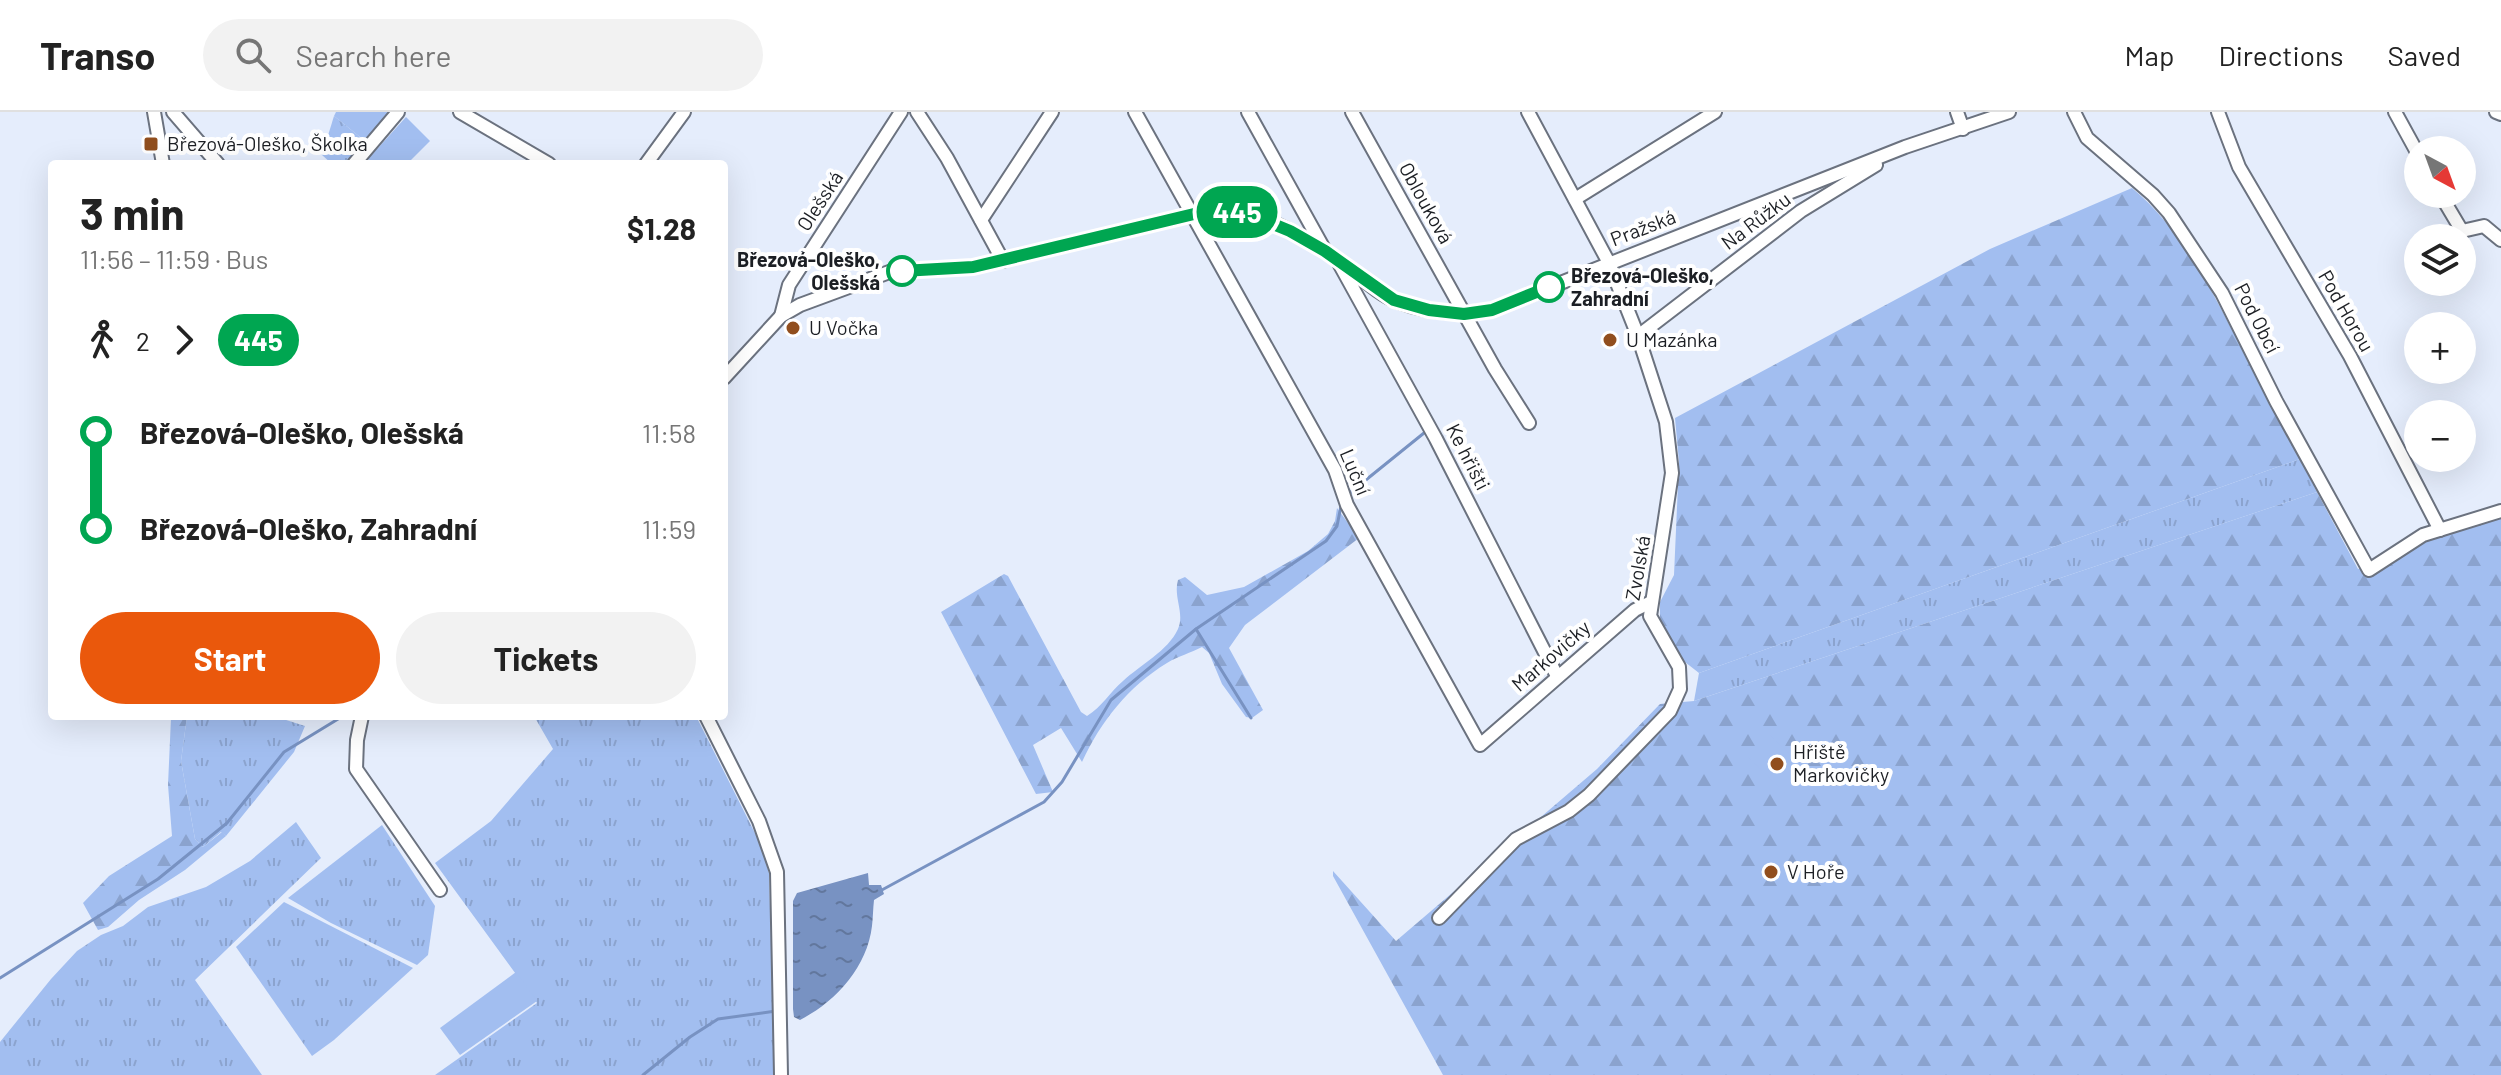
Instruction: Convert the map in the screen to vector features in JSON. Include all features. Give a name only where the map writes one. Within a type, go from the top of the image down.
[{"type":"street","points":[[154,112],[162,160]]},
{"type":"street","points":[[173,112],[215,160]]},
{"type":"street","points":[[184,125],[193,112]]},
{"type":"street","points":[[357,160],[398,112]]},
{"type":"street","points":[[460,112],[542,160]]},
{"type":"street","points":[[649,160],[684,112]]},
{"type":"street","name":"Olešská","points":[[781,316],[789,285],[901,112]]},
{"type":"street","points":[[917,112],[947,158],[1003,261]]},
{"type":"street","points":[[981,220],[1052,112]]},
{"type":"street","name":"Luční","points":[[1135,112],[1335,470],[1347,505],[1480,745]]},
{"type":"street","points":[[1248,112],[1325,251]]},
{"type":"street","name":"Oblouková","points":[[1352,112],[1464,314],[1529,423]]},
{"type":"street","name":"Zvolská","points":[[1439,918],[1516,839],[1569,811],[1589,795],[1670,711],[1680,689],[1679,667],[1650,616],[1672,473],[1666,422],[1638,336],[1609,263],[1528,112]]},
{"type":"street","points":[[1575,199],[1715,112]]},
{"type":"street","points":[[1957,112],[1963,129]]},
{"type":"street","name":"Pražská","points":[[728,374],[781,316],[800,305],[892,271],[973,267],[1194,214],[1230,211],[1251,215],[1290,231],[1325,251],[1394,300],[1429,310],[1464,314],[1492,310],[1905,147],[2009,112]]},
{"type":"street","name":"Pod Obcí","points":[[2074,112],[2087,138],[2153,195],[2169,213],[2222,293],[2276,401],[2369,570],[2423,535],[2440,530]]},
{"type":"street","name":"Pod Horou","points":[[2218,112],[2239,167],[2350,356],[2440,530]]},
{"type":"street","points":[[2395,112],[2408,136]]},
{"type":"street","name":"Na Růžku","points":[[1638,336],[1801,211],[1905,147]]},
{"type":"street","points":[[2448,208],[2462,231],[2484,226],[2501,240]]},
{"type":"street","name":"Ke hřišti","points":[[1337,259],[1436,439],[1557,676]]},
{"type":"street","points":[[2440,530],[2501,511]]},
{"type":"street","name":"Markovičky","points":[[1480,745],[1635,610],[1651,602]]},
{"type":"street","points":[[361,720],[356,769],[440,890]]},
{"type":"street","points":[[708,720],[759,821],[777,872],[781,1075]]},
{"type":"green space","points":[[336,112],[390,112],[365,141],[334,116]]},
{"type":"green space","points":[[334,116],[365,141],[349,160],[328,160],[322,155]]},
{"type":"green space","points":[[406,117],[430,141],[411,160],[368,159]]},
{"type":"green space","points":[[2132,188],[2165,221],[2192,258],[2300,459],[1699,673],[1676,655],[1660,624],[1660,602],[1674,575],[1679,462],[1675,418],[1990,249]]},
{"type":"green space","points":[[2300,459],[2317,492],[1694,701],[1699,673]]},
{"type":"green space","points":[[2317,492],[2358,569],[2426,539],[2501,517],[2501,1075],[1443,1075],[1333,876],[1333,871],[1396,941],[1597,769],[1660,704],[1694,701]]},
{"type":"green space","points":[[1337,508],[1359,538],[1245,625],[1229,648],[1263,710],[1252,718],[1246,717],[1222,684],[1209,653],[1202,647],[1167,663],[1128,694],[1107,719],[1082,762],[1061,728],[1033,745],[1053,792],[1036,794],[941,612],[1004,574],[1008,576],[1081,712],[1087,716],[1173,637],[1180,623],[1178,580],[1185,577],[1207,595],[1244,587],[1308,551],[1328,534]]},
{"type":"green space","points":[[171,720],[186,720],[181,761],[195,839],[203,847],[222,832],[226,836],[185,870],[139,900],[108,927],[98,930],[83,903],[109,876],[172,836],[168,785]]},
{"type":"green space","points":[[186,720],[286,720],[305,726],[294,752],[226,836],[221,832],[203,847],[195,839],[181,761]]},
{"type":"green space","points":[[536,720],[698,720],[761,845],[769,873],[775,1075],[435,1075],[537,1003],[435,863],[491,821],[553,749]]},
{"type":"green space","name":"Hřiště Markovičky","points":[[1769,734],[1807,771],[1785,793],[1747,756]]},
{"type":"green space","points":[[296,822],[321,858],[195,980],[262,1075],[0,1075],[0,1042],[77,951],[101,935],[123,926],[148,907],[206,887],[250,861]]},
{"type":"green space","points":[[382,825],[435,906],[428,955],[417,965],[288,898]]},
{"type":"green space","points":[[284,902],[413,968],[312,1056],[236,947]]},
{"type":"green space","points":[[516,972],[537,1001],[460,1055],[440,1028]]},
{"type":"water","points":[[868,873],[869,885],[881,885],[884,894],[874,900],[872,926],[864,956],[837,993],[800,1020],[794,1017],[793,1009],[793,901],[797,893]]},
{"type":"waterway","points":[[1346,496],[1424,433]]},
{"type":"waterway","points":[[880,891],[1044,802],[1062,782],[1111,700],[1196,629],[1326,541],[1337,526],[1341,506]]},
{"type":"waterway","points":[[1196,629],[1251,718]]},
{"type":"waterway","points":[[0,978],[158,879],[227,823],[284,752],[336,720]]},
{"type":"waterway","points":[[643,1075],[718,1019],[776,1011]]},
{"type":"bus line","name":"445","points":[[902,271],[973,267],[1194,214],[1230,211],[1251,215],[1290,231],[1325,251],[1394,300],[1429,310],[1464,314],[1492,310],[1549,287]]},
{"type":"place","name":"Březová-Oleško, Školka","points":[[151,144]]},
{"type":"place","name":"Březová-Oleško, Olešská","points":[[902,271]]},
{"type":"place","name":"Březová-Oleško, Zahradní","points":[[1549,287]]},
{"type":"place","name":"U Vočka","points":[[793,328]]},
{"type":"place","name":"U Mazánka","points":[[1610,340]]},
{"type":"place","name":"Hřiště Markovičky","points":[[1777,764]]},
{"type":"place","name":"V Hoře","points":[[1771,872]]}]
